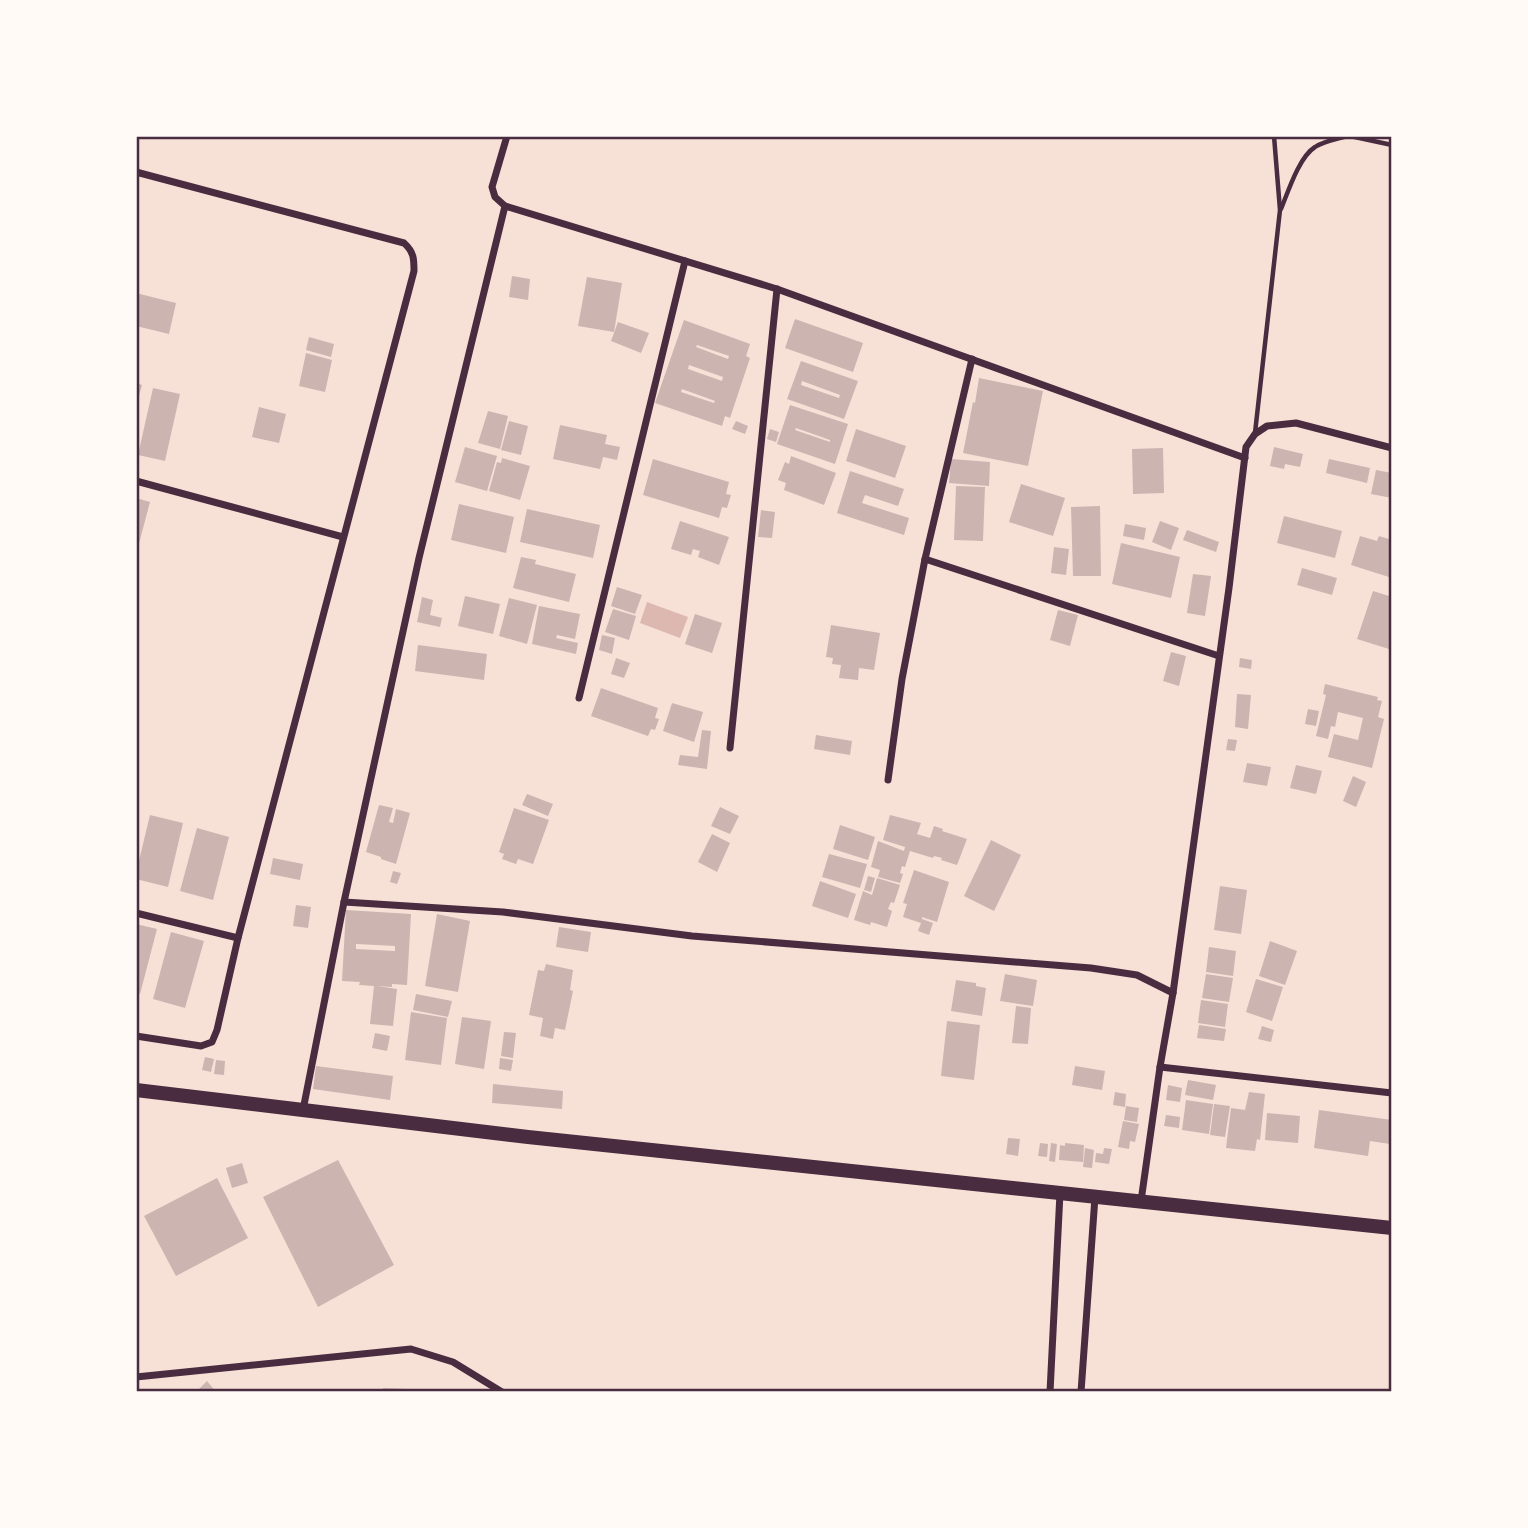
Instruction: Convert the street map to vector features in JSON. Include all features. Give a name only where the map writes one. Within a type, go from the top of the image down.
[{"type":"highway","points":[[136,1090],[528,1137],[1391,1228]]},
{"type":"street","points":[[507,136],[492,187],[495,197],[505,205],[776,289],[1245,458]]},
{"type":"street","points":[[136,172],[404,243],[412,250],[414,258],[414,271],[238,938],[217,1030],[212,1042],[201,1046],[136,1036]]},
{"type":"street","points":[[303,1110],[344,902],[419,558],[505,205]]},
{"type":"street","points":[[579,698],[685,261]]},
{"type":"street","points":[[730,748],[776,289]]},
{"type":"street","points":[[888,780],[902,680],[925,559],[972,359]]},
{"type":"street","points":[[1141,1202],[1173,993],[1246,447],[1255,434],[1267,426],[1296,423],[1391,448]]},
{"type":"street","points":[[136,481],[343,537]]},
{"type":"street","points":[[925,559],[1219,656]]},
{"type":"street","points":[[344,902],[503,912],[692,936],[1091,968],[1137,975],[1173,993]]},
{"type":"street","points":[[136,913],[238,938]]},
{"type":"street","points":[[1160,1067],[1391,1093]]},
{"type":"street","points":[[1050,1391],[1060,1193]]},
{"type":"street","points":[[1080,1391],[1095,1197]]},
{"type":"street","points":[[136,1377],[411,1349],[453,1362],[502,1391]]},
{"type":"lane","points":[[1255,434],[1280,210],[1274,136]]},
{"type":"lane","points":[[1280,210],[1302,162],[1314,147],[1348,136],[1391,145]]},
{"type":"shaded area","points":[[647,602],[688,617],[680,638],[640,623]]},
{"type":"building","points":[[512,276],[530,279],[528,300],[509,297]]},
{"type":"building","points":[[587,277],[622,283],[614,332],[578,326]]},
{"type":"building","points":[[136,293],[176,303],[169,334],[136,326]]},
{"type":"building","points":[[795,319],[863,343],[853,372],[785,348]]},
{"type":"building","points":[[684,320],[750,344],[746,356],[750,358],[730,418],[725,416],[722,426],[655,403]],"holes":[[[697,345],[729,356],[728,359],[696,347]],[[689,365],[723,377],[722,381],[688,369]],[[682,389],[715,401],[714,403],[681,392]]]},
{"type":"building","points":[[618,322],[649,333],[641,353],[611,341]]},
{"type":"building","points":[[309,337],[334,344],[331,357],[306,350]]},
{"type":"building","points":[[306,353],[332,360],[325,392],[299,386]]},
{"type":"building","points":[[801,361],[858,381],[844,419],[787,399]],"holes":[[[802,381],[840,395],[839,398],[801,385]]]},
{"type":"building","points":[[979,378],[1043,391],[1028,466],[963,453]]},
{"type":"building","points":[[136,383],[142,385],[137,403],[136,402]]},
{"type":"building","points":[[153,388],[180,394],[165,461],[138,455]]},
{"type":"building","points":[[790,405],[848,424],[835,464],[777,444]],"holes":[[[796,428],[830,442],[795,430]]]},
{"type":"building","points":[[259,407],[286,414],[279,443],[252,437]]},
{"type":"building","points":[[488,411],[508,416],[500,449],[478,443]]},
{"type":"building","points":[[509,421],[528,426],[521,455],[501,450]]},
{"type":"building","points":[[736,421],[748,426],[745,434],[732,429]]},
{"type":"building","points":[[560,425],[607,435],[605,444],[620,447],[617,460],[603,457],[600,469],[553,459]]},
{"type":"building","points":[[770,429],[779,432],[776,442],[767,439]]},
{"type":"building","points":[[856,429],[906,446],[895,478],[846,461]]},
{"type":"building","points":[[465,447],[497,456],[487,491],[455,482]]},
{"type":"building","points":[[1274,447],[1303,454],[1300,467],[1285,464],[1284,469],[1270,466]]},
{"type":"building","points":[[1163,448],[1164,493],[1133,494],[1132,449]]},
{"type":"building","points":[[791,456],[836,473],[824,505],[784,490],[786,483],[778,480],[785,462],[789,464]]},
{"type":"building","points":[[502,458],[530,466],[520,500],[489,491],[497,462],[501,463]]},
{"type":"building","points":[[653,459],[729,482],[726,494],[731,495],[727,508],[722,507],[719,518],[643,495]]},
{"type":"building","points":[[951,459],[990,462],[989,486],[949,483]]},
{"type":"building","points":[[1329,459],[1370,468],[1367,483],[1326,473]]},
{"type":"building","points":[[1376,470],[1392,473],[1392,498],[1371,494]]},
{"type":"building","points":[[850,471],[904,489],[898,506],[865,495],[862,503],[909,518],[904,535],[837,513]]},
{"type":"building","points":[[1021,484],[1065,498],[1053,536],[1009,522]]},
{"type":"building","points":[[956,486],[985,487],[983,541],[954,540]]},
{"type":"building","points":[[136,498],[150,502],[137,551],[136,551]]},
{"type":"building","points":[[459,504],[514,517],[506,553],[451,540]]},
{"type":"building","points":[[1100,506],[1101,576],[1073,576],[1071,507]]},
{"type":"building","points":[[527,509],[600,525],[593,558],[520,542]]},
{"type":"building","points":[[761,510],[775,512],[772,538],[758,537]]},
{"type":"building","points":[[1284,516],[1342,531],[1335,558],[1277,543]]},
{"type":"building","points":[[680,521],[729,537],[719,565],[698,557],[700,551],[693,549],[691,555],[671,549]]},
{"type":"building","points":[[1160,521],[1179,528],[1171,550],[1152,542]]},
{"type":"building","points":[[1125,524],[1146,528],[1144,540],[1123,536]]},
{"type":"building","points":[[1187,530],[1219,542],[1216,552],[1183,540]]},
{"type":"building","points":[[1360,536],[1377,541],[1379,536],[1392,540],[1392,578],[1351,565]]},
{"type":"building","points":[[1121,543],[1180,557],[1171,598],[1112,584]]},
{"type":"building","points":[[1054,547],[1069,549],[1066,575],[1051,573]]},
{"type":"building","points":[[521,557],[536,560],[535,564],[576,574],[569,602],[513,588]]},
{"type":"building","points":[[1302,568],[1337,578],[1332,595],[1297,585]]},
{"type":"building","points":[[1193,574],[1211,576],[1205,616],[1187,613]]},
{"type":"building","points":[[617,587],[642,595],[635,614],[611,606]]},
{"type":"building","points":[[1373,591],[1392,597],[1392,650],[1357,639]]},
{"type":"building","points":[[465,596],[500,604],[493,634],[458,626]]},
{"type":"building","points":[[422,597],[433,600],[430,615],[442,618],[440,627],[417,622]]},
{"type":"building","points":[[509,598],[537,605],[527,644],[499,636]]},
{"type":"building","points":[[539,606],[580,614],[575,639],[557,635],[556,638],[578,643],[576,654],[532,644]]},
{"type":"building","points":[[613,609],[636,616],[629,640],[605,632]]},
{"type":"building","points":[[1058,610],[1078,615],[1070,646],[1050,640]]},
{"type":"building","points":[[695,614],[722,623],[712,653],[685,644]]},
{"type":"building","points":[[831,625],[880,633],[874,670],[859,668],[858,680],[839,678],[841,665],[832,664],[833,658],[826,657]]},
{"type":"building","points":[[602,635],[615,638],[612,654],[599,650]]},
{"type":"building","points":[[418,645],[487,654],[484,680],[415,671]]},
{"type":"building","points":[[1171,652],[1186,656],[1179,686],[1163,681]]},
{"type":"building","points":[[616,658],[630,663],[624,678],[611,674]]},
{"type":"building","points":[[1240,658],[1252,660],[1251,669],[1239,667]]},
{"type":"building","points":[[1325,684],[1378,697],[1377,700],[1382,701],[1378,717],[1384,719],[1372,768],[1328,757],[1334,734],[1358,740],[1363,718],[1338,712],[1335,727],[1331,726],[1328,739],[1316,736],[1326,695],[1323,694]]},
{"type":"building","points":[[601,688],[658,708],[655,718],[659,719],[655,730],[651,729],[648,736],[591,716]]},
{"type":"building","points":[[1237,694],[1251,695],[1248,729],[1235,727]]},
{"type":"building","points":[[672,703],[703,712],[694,742],[663,731]]},
{"type":"building","points":[[1308,709],[1319,711],[1316,726],[1305,724]]},
{"type":"building","points":[[702,730],[711,731],[707,769],[678,765],[680,755],[698,757]]},
{"type":"building","points":[[816,735],[852,741],[850,755],[814,749]]},
{"type":"building","points":[[1228,739],[1237,740],[1235,751],[1226,750]]},
{"type":"building","points":[[1247,763],[1271,767],[1267,786],[1243,782]]},
{"type":"building","points":[[1296,765],[1322,771],[1316,794],[1290,788]]},
{"type":"building","points":[[1353,776],[1366,782],[1356,807],[1343,801]]},
{"type":"building","points":[[527,794],[553,804],[548,816],[522,805]]},
{"type":"building","points":[[379,805],[393,808],[389,822],[393,823],[396,809],[410,813],[396,864],[366,852]]},
{"type":"building","points":[[720,807],[739,816],[730,834],[711,826]]},
{"type":"building","points":[[514,808],[549,820],[533,864],[518,859],[516,864],[502,859],[504,854],[499,852]]},
{"type":"building","points":[[150,815],[183,823],[168,887],[136,879]]},
{"type":"building","points":[[890,815],[921,823],[917,834],[930,838],[934,826],[967,839],[957,865],[941,860],[942,858],[910,851],[905,867],[902,866],[900,883],[878,877],[880,870],[871,867],[878,841],[904,851],[905,847],[883,840]]},
{"type":"building","points":[[840,825],[875,837],[868,860],[833,849]]},
{"type":"building","points":[[197,828],[229,837],[213,900],[180,891]]},
{"type":"building","points":[[712,834],[730,843],[717,872],[698,862]]},
{"type":"building","points":[[991,840],[1021,855],[994,911],[964,896]]},
{"type":"building","points":[[829,854],[867,864],[860,888],[822,877]]},
{"type":"building","points":[[273,858],[303,864],[300,880],[270,874]]},
{"type":"building","points":[[914,870],[949,882],[937,922],[922,917],[933,923],[929,935],[918,931],[921,923],[903,917],[907,904],[903,903]]},
{"type":"building","points":[[393,871],[401,873],[397,884],[390,882]]},
{"type":"building","points":[[868,876],[875,878],[871,892],[864,890]]},
{"type":"building","points":[[877,878],[900,885],[894,903],[891,902],[888,909],[892,911],[887,927],[854,920],[863,891],[872,895]]},
{"type":"building","points":[[820,881],[856,894],[848,918],[812,906]]},
{"type":"building","points":[[1220,886],[1247,890],[1241,934],[1214,930]]},
{"type":"building","points":[[296,905],[311,907],[308,928],[293,926]]},
{"type":"building","points":[[346,910],[411,914],[407,985],[377,986],[397,989],[393,1026],[370,1024],[374,986],[342,981]],"holes":[[[356,944],[395,946],[395,951],[356,949]]]},
{"type":"building","points":[[437,914],[470,921],[458,992],[425,986]]},
{"type":"building","points":[[136,924],[157,929],[140,994],[136,993]]},
{"type":"building","points":[[559,927],[591,932],[588,952],[556,947]]},
{"type":"building","points":[[171,932],[204,941],[185,1008],[153,999]]},
{"type":"building","points":[[1270,941],[1297,951],[1285,985],[1259,976]]},
{"type":"building","points":[[1209,947],[1236,951],[1233,976],[1206,972]]},
{"type":"building","points":[[546,964],[573,970],[570,990],[573,991],[565,1030],[555,1028],[553,1039],[540,1036],[543,1018],[529,1015],[538,970],[544,971]]},
{"type":"building","points":[[1005,974],[1037,980],[1033,1006],[1000,1001]]},
{"type":"building","points":[[1206,974],[1233,978],[1229,1002],[1202,998]]},
{"type":"building","points":[[1256,979],[1283,987],[1272,1021],[1246,1012]]},
{"type":"building","points":[[956,980],[976,983],[976,986],[986,988],[982,1016],[951,1011]]},
{"type":"building","points":[[416,994],[452,1001],[448,1017],[413,1010]]},
{"type":"building","points":[[1201,1000],[1228,1004],[1225,1027],[1198,1023]]},
{"type":"building","points":[[1016,1006],[1031,1008],[1028,1044],[1012,1043]]},
{"type":"building","points":[[411,1012],[447,1018],[441,1065],[405,1060]]},
{"type":"building","points":[[462,1017],[491,1021],[484,1069],[455,1064]]},
{"type":"building","points":[[947,1021],[980,1025],[974,1080],[941,1076]]},
{"type":"building","points":[[1199,1025],[1226,1029],[1224,1041],[1197,1038]]},
{"type":"building","points":[[1262,1026],[1274,1030],[1271,1042],[1258,1039]]},
{"type":"building","points":[[504,1032],[516,1033],[513,1058],[501,1056]]},
{"type":"building","points":[[375,1033],[390,1036],[387,1051],[372,1048]]},
{"type":"building","points":[[205,1057],[214,1059],[211,1072],[202,1070]]},
{"type":"building","points":[[500,1058],[513,1060],[511,1071],[499,1069]]},
{"type":"building","points":[[216,1060],[225,1061],[224,1075],[214,1074]]},
{"type":"building","points":[[316,1066],[393,1076],[390,1100],[313,1089]]},
{"type":"building","points":[[1075,1066],[1105,1071],[1102,1090],[1072,1085]]},
{"type":"building","points":[[1188,1080],[1216,1085],[1213,1100],[1185,1095]]},
{"type":"building","points":[[493,1084],[563,1091],[562,1109],[492,1103]]},
{"type":"building","points":[[1168,1085],[1182,1088],[1180,1102],[1166,1100]]},
{"type":"building","points":[[1115,1092],[1126,1094],[1125,1107],[1113,1105]]},
{"type":"building","points":[[1249,1092],[1265,1094],[1260,1140],[1257,1139],[1255,1151],[1226,1148],[1231,1108],[1245,1110]]},
{"type":"building","points":[[1186,1100],[1213,1104],[1209,1134],[1182,1130]]},
{"type":"building","points":[[1214,1104],[1230,1106],[1225,1137],[1210,1135]]},
{"type":"building","points":[[1126,1106],[1139,1108],[1137,1122],[1124,1120]]},
{"type":"building","points":[[1319,1110],[1392,1120],[1390,1144],[1370,1141],[1368,1156],[1314,1148]]},
{"type":"building","points":[[1267,1113],[1300,1116],[1298,1143],[1265,1140]]},
{"type":"building","points":[[1166,1115],[1180,1117],[1179,1128],[1164,1126]]},
{"type":"building","points":[[1123,1121],[1139,1124],[1135,1142],[1130,1141],[1129,1149],[1118,1147]]},
{"type":"building","points":[[1008,1138],[1020,1139],[1018,1156],[1006,1154]]},
{"type":"building","points":[[1040,1143],[1048,1144],[1047,1157],[1038,1156]]},
{"type":"building","points":[[1051,1143],[1057,1144],[1055,1162],[1049,1161]]},
{"type":"building","points":[[1065,1143],[1084,1145],[1083,1162],[1059,1160],[1060,1145],[1065,1146]]},
{"type":"building","points":[[1085,1148],[1094,1150],[1092,1168],[1083,1167]]},
{"type":"building","points":[[1104,1148],[1112,1149],[1109,1164],[1095,1162],[1096,1153],[1103,1154]]},
{"type":"building","points":[[338,1160],[394,1265],[318,1307],[263,1197]]},
{"type":"building","points":[[242,1163],[248,1183],[232,1188],[226,1168]]},
{"type":"building","points":[[217,1178],[248,1238],[176,1276],[144,1216]]},
{"type":"building","points":[[207,1381],[216,1392],[196,1392]]},
{"type":"building","points":[[383,1388],[407,1389],[407,1392],[383,1392]]}]
